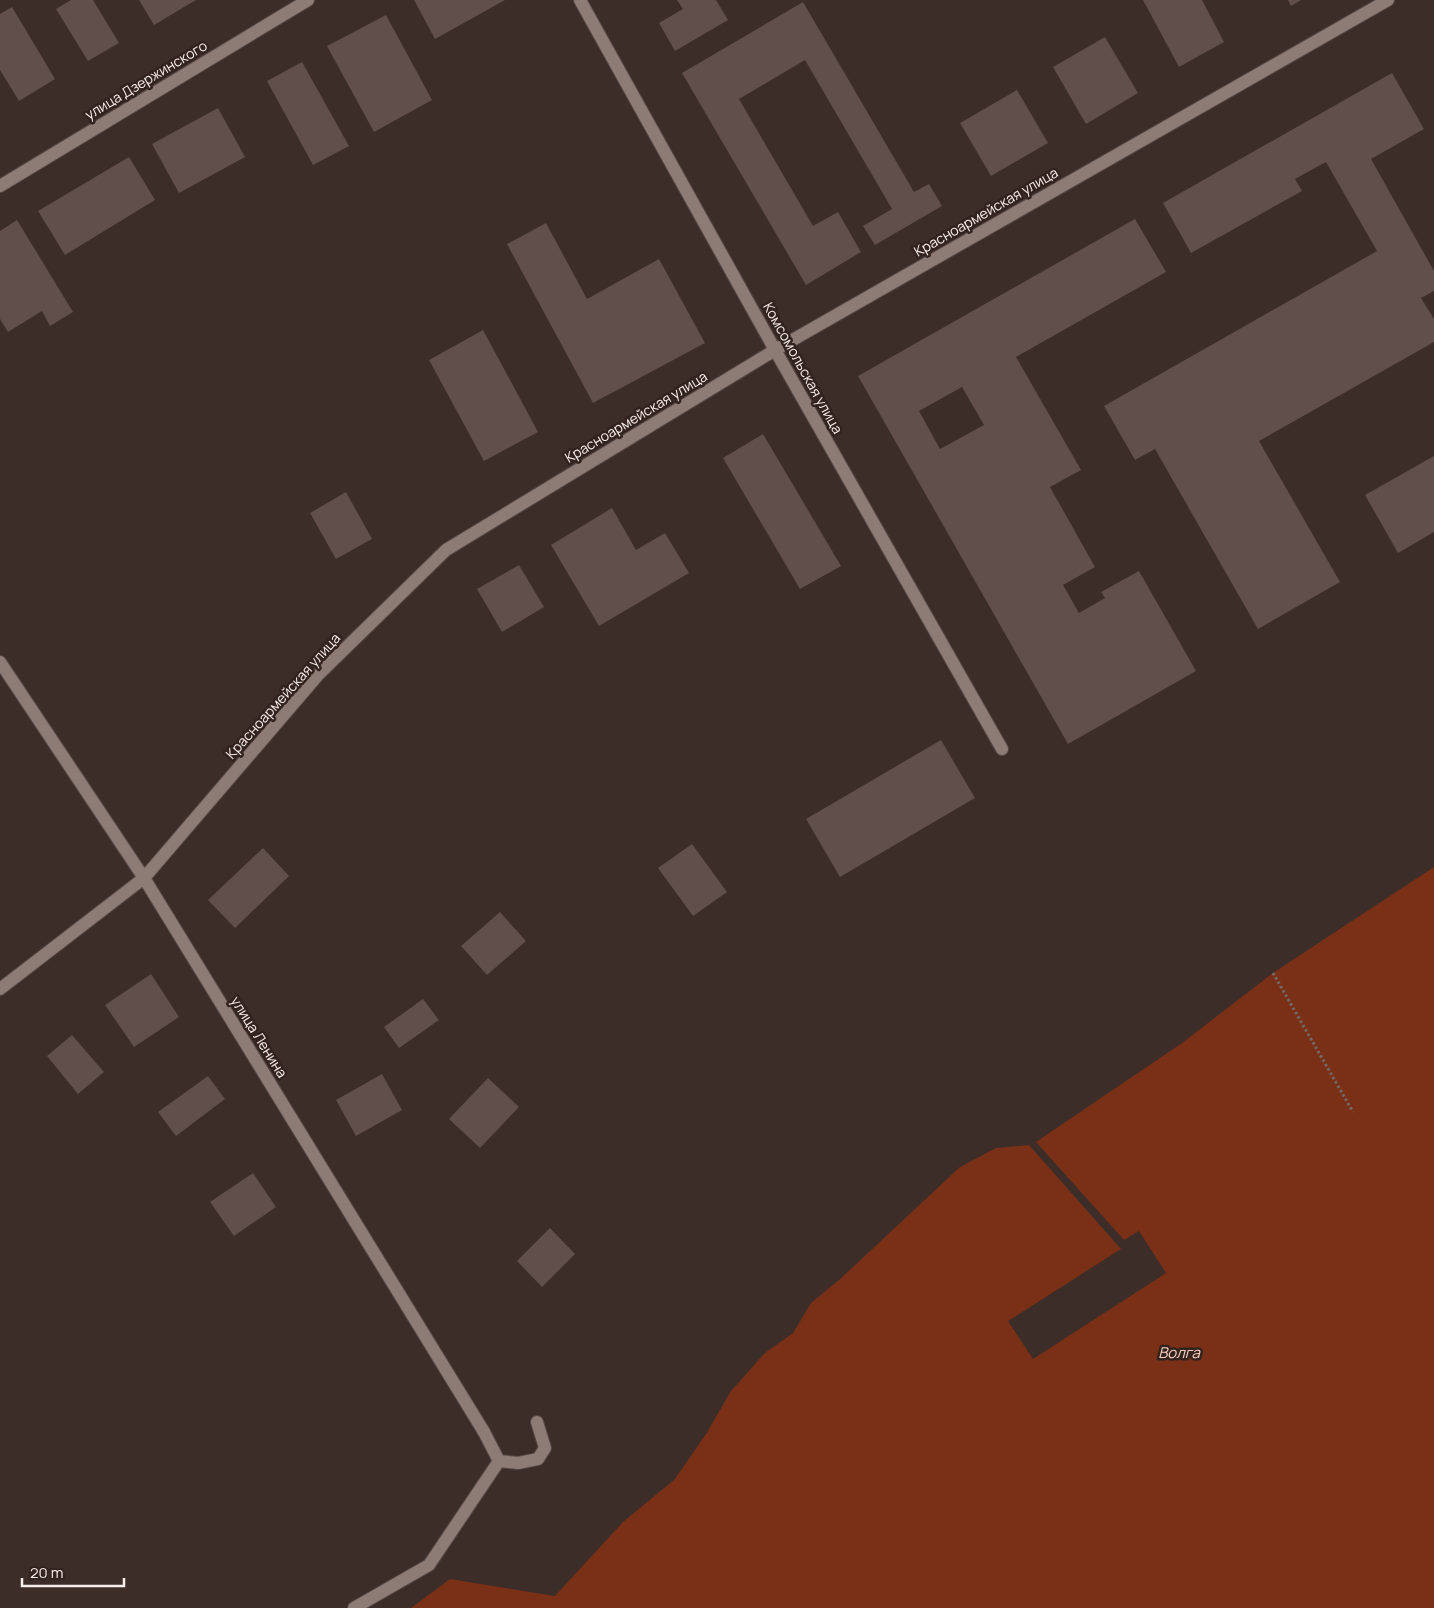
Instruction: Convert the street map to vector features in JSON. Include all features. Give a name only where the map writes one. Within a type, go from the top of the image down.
[{"type":"street","name":"улица Дзержинского","points":[[0,186],[308,0]]},
{"type":"street","name":"Комсомольская улица","points":[[580,0],[775,350],[1002,749]]},
{"type":"street","name":"Красноармейская улица","points":[[0,989],[144,878],[318,675],[446,550],[775,350],[1388,0]]},
{"type":"street","name":"улица Ленина","points":[[0,662],[144,878],[484,1432],[499,1461]]},
{"type":"street","points":[[354,1608],[429,1565],[499,1461],[518,1463],[538,1459],[545,1448],[537,1422]]},
{"type":"path","points":[[1273,973],[1353,1112]]},
{"type":"water","name":"Волга","points":[[1434,867],[1434,1608],[411,1608],[450,1579],[555,1596],[623,1522],[675,1479],[706,1434],[731,1391],[765,1353],[793,1333],[811,1303],[839,1280],[960,1167],[996,1148],[1029,1145],[1036,1142],[1182,1043],[1273,973]]},
{"type":"pier","points":[[1036,1142],[1124,1240],[1139,1231],[1166,1273],[1033,1359],[1008,1321],[1121,1249],[1029,1145]]},
{"type":"building","points":[[71,0],[93,0],[119,43],[88,61],[56,9]]},
{"type":"building","points":[[139,0],[196,0],[154,25]]},
{"type":"building","points":[[414,0],[505,0],[435,39]]},
{"type":"building","points":[[677,0],[716,0],[728,20],[675,51],[659,23],[683,9]]},
{"type":"building","points":[[1143,0],[1202,0],[1224,42],[1179,67]]},
{"type":"building","points":[[1288,0],[1301,0],[1291,6]]},
{"type":"building","points":[[803,2],[914,192],[929,184],[942,206],[875,245],[863,226],[892,209],[805,60],[739,99],[813,226],[838,212],[861,252],[806,285],[682,73]]},
{"type":"building","points":[[12,7],[55,79],[19,101],[0,70],[0,14]]},
{"type":"building","points":[[386,15],[432,100],[374,132],[327,46]]},
{"type":"building","points":[[1105,37],[1138,93],[1086,124],[1053,67]]},
{"type":"building","points":[[302,62],[349,146],[313,165],[267,81]]},
{"type":"building","points":[[1392,73],[1424,129],[1371,159],[1434,271],[1434,291],[1421,298],[1434,319],[1434,342],[1259,441],[1340,582],[1258,629],[1155,449],[1135,460],[1104,406],[1377,251],[1326,162],[1295,179],[1302,191],[1191,253],[1163,203]]},
{"type":"building","points":[[1017,90],[1048,143],[991,176],[960,123]]},
{"type":"building","points":[[218,108],[245,157],[179,193],[152,144]]},
{"type":"building","points":[[129,157],[155,200],[65,255],[38,211]]},
{"type":"building","points":[[1135,219],[1166,272],[1016,357],[1081,470],[1050,487],[1095,567],[1063,585],[1079,613],[1105,598],[1101,592],[1139,571],[1196,671],[1068,744],[858,376]],"holes":[[[962,387],[984,425],[940,449],[919,411]]]},
{"type":"building","points":[[17,220],[73,312],[50,326],[42,311],[8,332],[0,319],[0,231]]},
{"type":"building","points":[[546,223],[587,299],[659,259],[705,343],[593,403],[507,244]]},
{"type":"building","points":[[483,330],[538,432],[484,461],[429,360]]},
{"type":"building","points":[[763,434],[841,566],[800,589],[723,458]]},
{"type":"building","points":[[1434,456],[1434,532],[1398,553],[1365,495]]},
{"type":"building","points":[[346,492],[372,539],[336,559],[310,513]]},
{"type":"building","points":[[612,508],[636,550],[665,533],[689,573],[599,626],[551,545]]},
{"type":"building","points":[[519,565],[544,607],[502,632],[477,589]]},
{"type":"building","points":[[941,740],[975,798],[840,877],[806,819]]},
{"type":"building","points":[[692,844],[727,892],[693,916],[658,868]]},
{"type":"building","points":[[263,848],[289,876],[235,928],[208,900]]},
{"type":"building","points":[[500,912],[526,941],[487,975],[461,946]]},
{"type":"building","points":[[151,974],[179,1017],[134,1047],[105,1005]]},
{"type":"building","points":[[423,999],[439,1020],[399,1048],[384,1027]]},
{"type":"building","points":[[72,1035],[104,1072],[78,1094],[47,1056]]},
{"type":"building","points":[[382,1074],[402,1110],[356,1136],[336,1100]]},
{"type":"building","points":[[208,1076],[225,1099],[176,1136],[158,1112]]},
{"type":"building","points":[[488,1078],[519,1107],[480,1148],[449,1119]]},
{"type":"building","points":[[253,1173],[276,1207],[234,1236],[210,1202]]},
{"type":"building","points":[[550,1228],[575,1254],[542,1287],[517,1261]]}]
